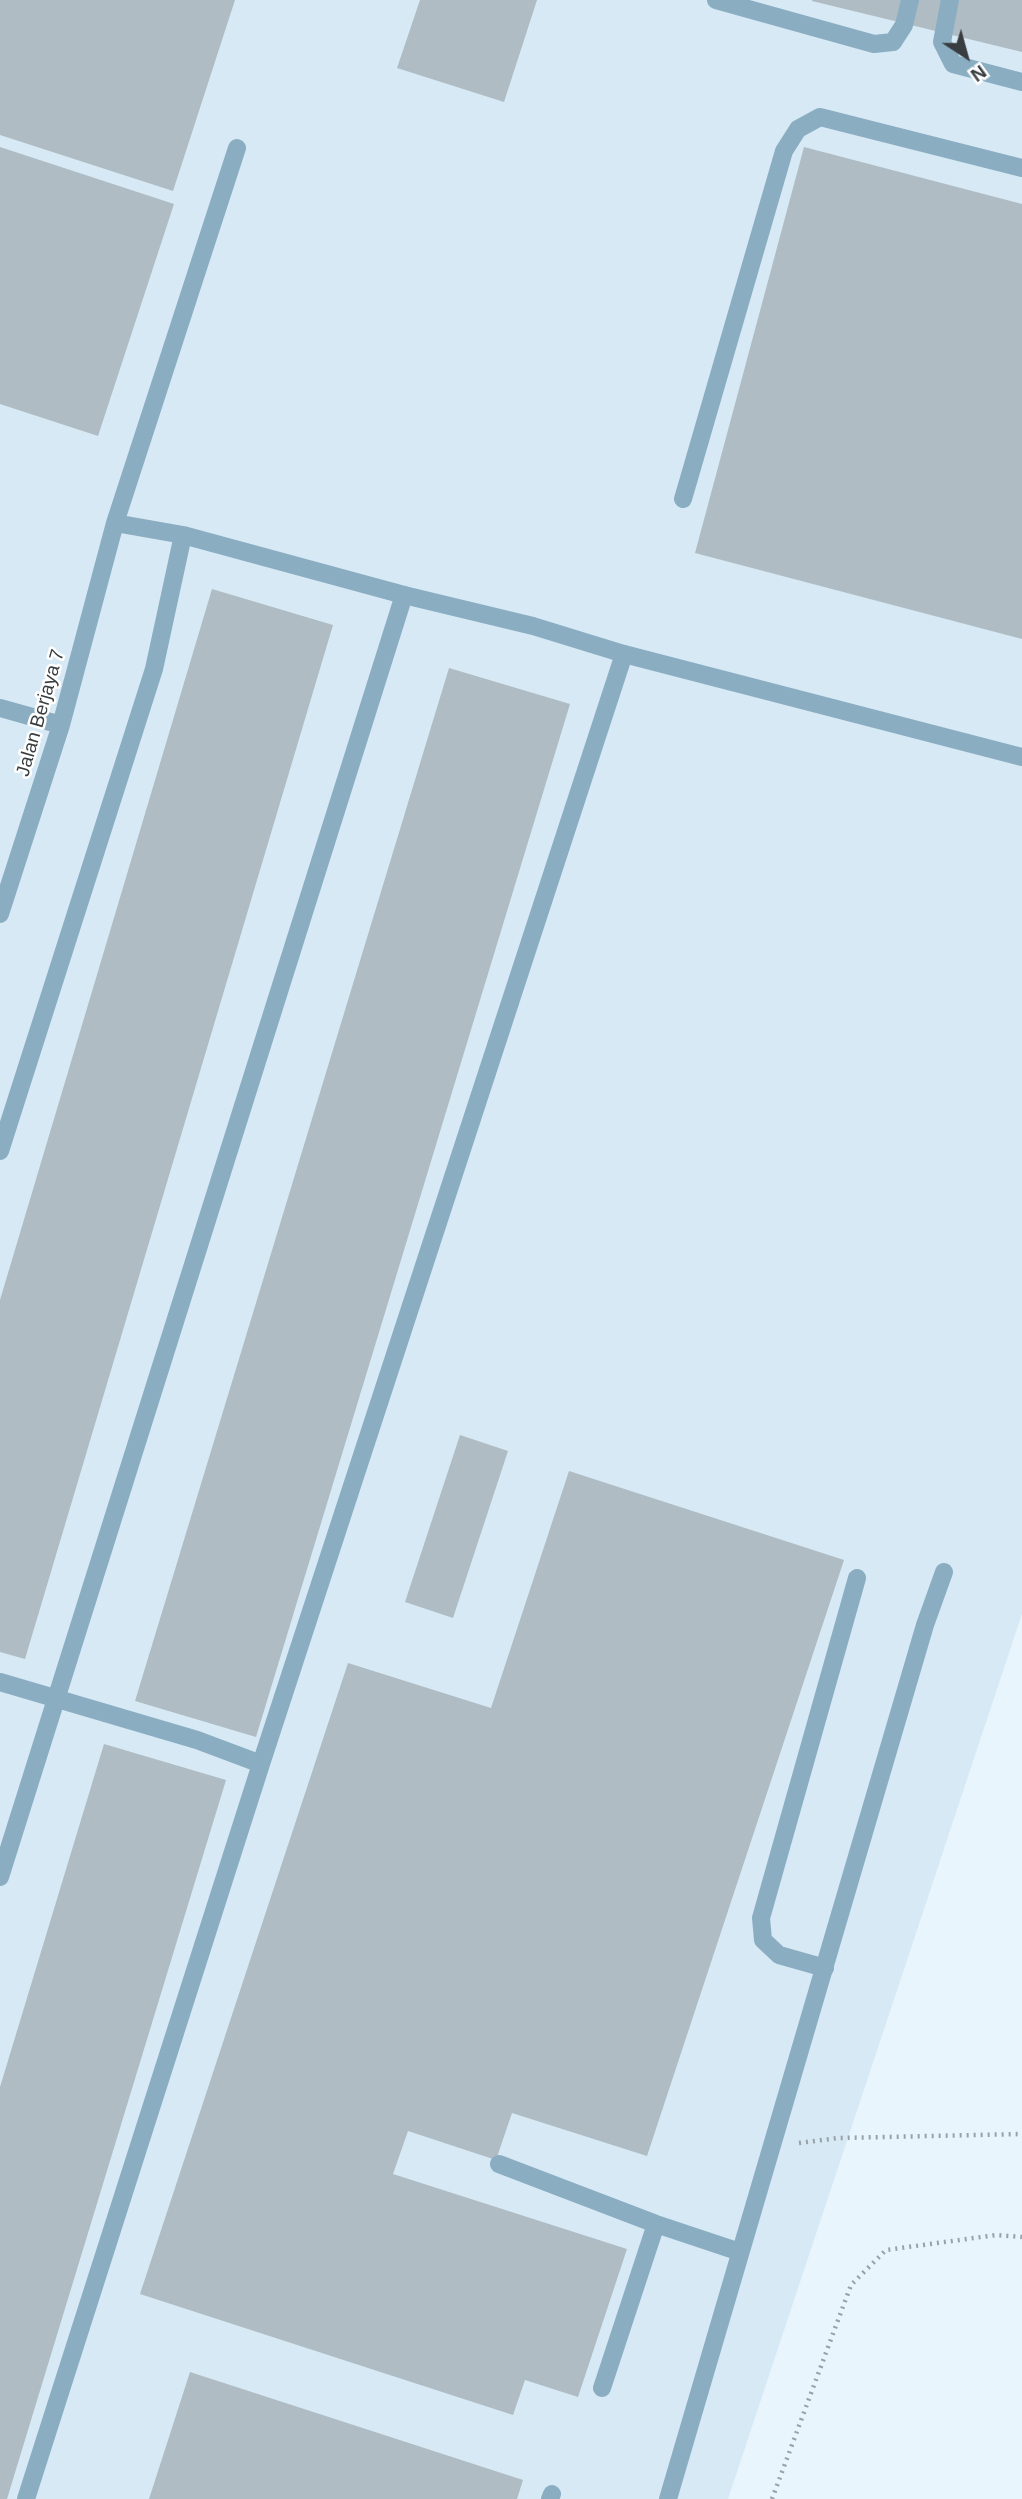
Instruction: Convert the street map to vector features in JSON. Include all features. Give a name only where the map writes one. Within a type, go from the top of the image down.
[{"type":"street","points":[[716,0],[874,44],[893,42],[904,25],[910,0]]},
{"type":"street","points":[[950,0],[942,42],[953,64],[1022,82]]},
{"type":"street","points":[[683,499],[784,151],[798,129],[820,117],[1022,168]]},
{"type":"street","name":"Jalan Berjaya 7","points":[[0,914],[61,725],[115,523],[237,148]]},
{"type":"street","points":[[115,523],[183,535],[404,595],[533,626],[624,654],[1022,757]]},
{"type":"street","points":[[0,1151],[154,668],[183,535]]},
{"type":"street","points":[[0,1877],[404,595]]},
{"type":"street","points":[[26,2499],[261,1764],[624,654]]},
{"type":"street","points":[[0,708],[61,725]]},
{"type":"street","points":[[668,2499],[925,1625],[944,1572]]},
{"type":"street","points":[[825,1968],[779,1955],[763,1940],[761,1918],[857,1578]]},
{"type":"street","points":[[0,1682],[197,1740],[261,1764]]},
{"type":"street","points":[[499,2164],[656,2224],[740,2252]]},
{"type":"street","points":[[602,2388],[656,2224]]},
{"type":"path","points":[[770,2147],[838,2138],[1022,2134]]},
{"type":"path","points":[[772,2499],[851,2285],[886,2250],[996,2235],[1022,2237]]},
{"type":"shaded area","points":[[0,0],[1022,0],[1022,1614],[728,2499],[0,2499]]},
{"type":"building","points":[[0,0],[235,0],[173,191],[0,135]]},
{"type":"building","points":[[420,0],[537,0],[504,102],[397,68]]},
{"type":"building","points":[[1022,0],[1022,52],[812,1]]},
{"type":"building","points":[[0,147],[174,204],[98,436],[0,404]]},
{"type":"building","points":[[804,147],[1022,204],[1022,639],[695,553]]},
{"type":"building","points":[[212,589],[333,625],[25,1659],[0,1652],[0,1300]]},
{"type":"building","points":[[449,668],[570,704],[256,1737],[135,1701]]},
{"type":"building","points":[[460,1435],[508,1451],[453,1618],[405,1602]]},
{"type":"building","points":[[569,1471],[844,1560],[647,2156],[512,2113],[496,2160],[408,2131],[393,2174],[627,2249],[578,2397],[525,2380],[513,2415],[140,2294],[348,1663],[491,1708]]},
{"type":"building","points":[[104,1744],[226,1780],[7,2499],[0,2499],[0,2087]]},
{"type":"building","points":[[190,2372],[523,2480],[517,2499],[149,2499]]}]
